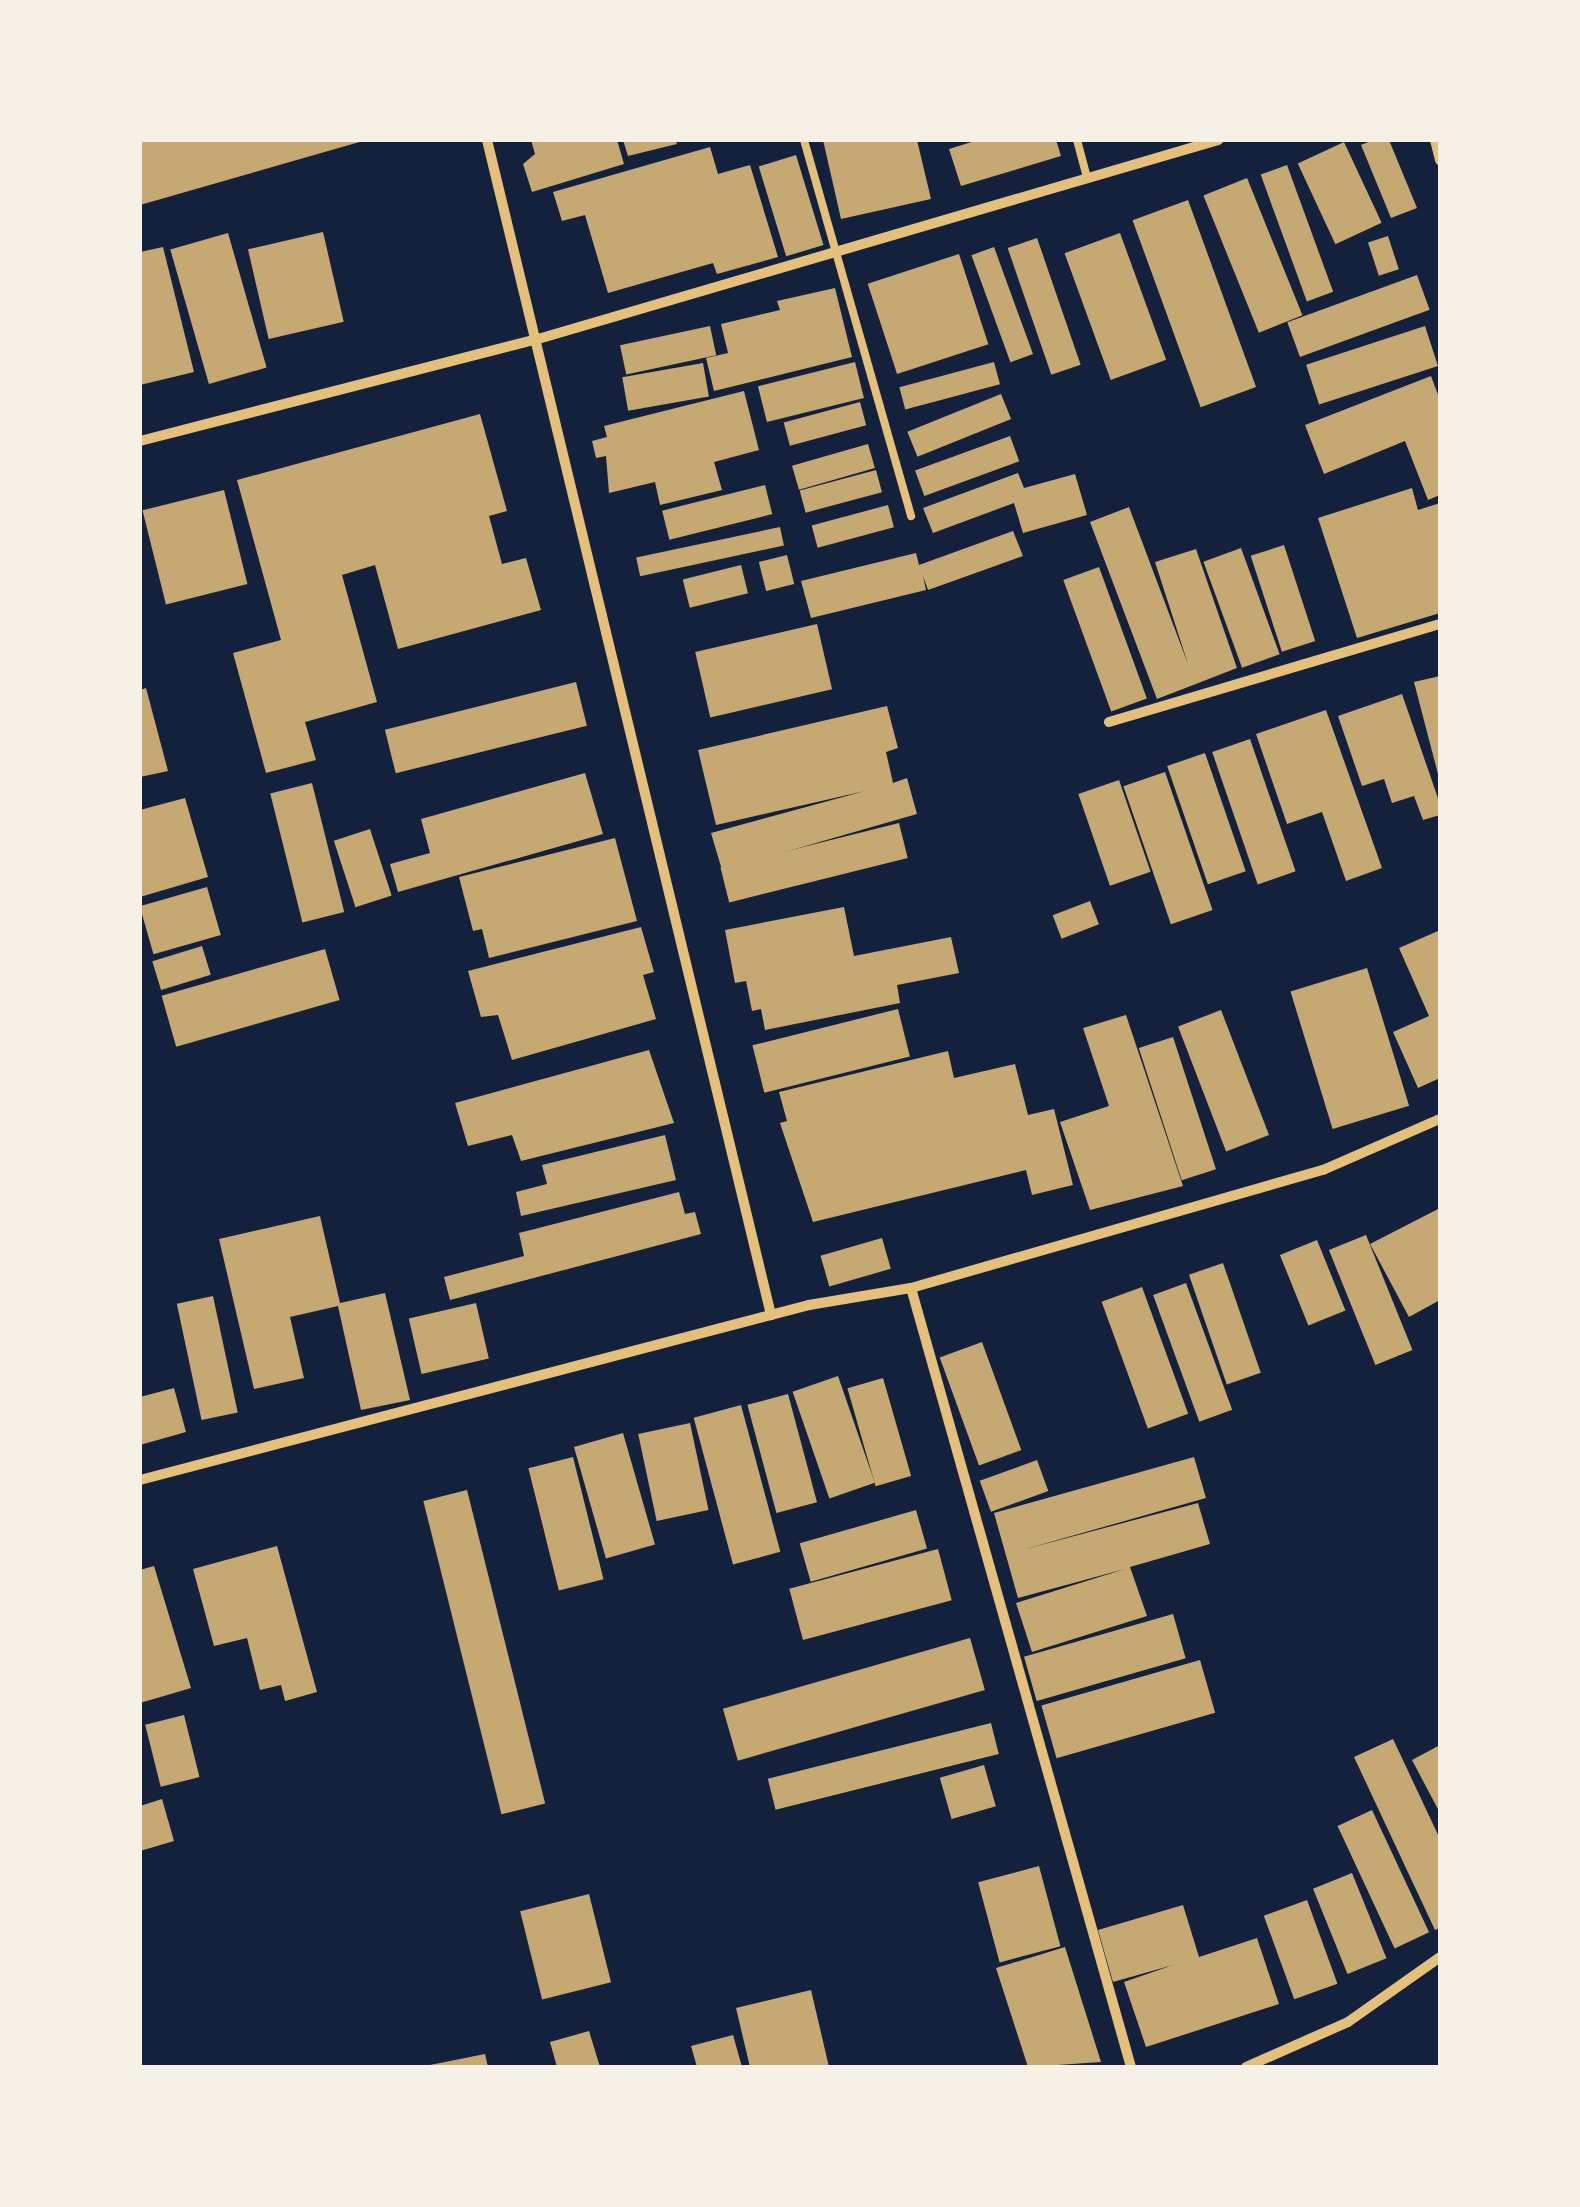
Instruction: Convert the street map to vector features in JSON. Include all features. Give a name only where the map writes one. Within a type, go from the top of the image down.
[{"type":"street","points":[[487,140],[772,1315]]},
{"type":"street","points":[[140,441],[538,340],[1218,140]]},
{"type":"street","points":[[1436,140],[1440,160]]},
{"type":"street","points":[[1109,722],[1440,624]]},
{"type":"street","points":[[140,1480],[772,1315],[910,1288],[1323,1170],[1440,1119]]},
{"type":"street","points":[[910,1288],[1131,2067]]},
{"type":"street","points":[[1246,2067],[1348,2022],[1440,1958]]},
{"type":"lane","points":[[804,140],[911,516]]},
{"type":"lane","points":[[1077,140],[1087,178]]},
{"type":"building","points":[[140,140],[363,140],[363,141],[140,205]]},
{"type":"building","points":[[531,140],[617,140],[624,164],[532,192],[523,164],[535,154]]},
{"type":"building","points":[[623,140],[675,140],[677,144],[628,156]]},
{"type":"building","points":[[823,140],[917,140],[931,199],[841,219]]},
{"type":"building","points":[[978,140],[1056,140],[1061,156],[961,186],[949,149]]},
{"type":"building","points":[[1389,140],[1417,208],[1391,218],[1361,145]]},
{"type":"building","points":[[1344,142],[1382,223],[1335,244],[1298,164]]},
{"type":"building","points":[[710,147],[718,174],[750,165],[778,257],[717,274],[713,263],[608,293],[585,215],[562,221],[553,192]]},
{"type":"building","points":[[796,155],[823,245],[786,256],[759,166]]},
{"type":"building","points":[[1287,165],[1333,292],[1307,301],[1261,175]]},
{"type":"building","points":[[1247,178],[1302,315],[1259,333],[1203,196]]},
{"type":"building","points":[[1188,200],[1256,387],[1201,407],[1133,220]]},
{"type":"building","points":[[323,232],[344,322],[269,339],[248,249]]},
{"type":"building","points":[[228,233],[267,368],[209,384],[170,250]]},
{"type":"building","points":[[1120,233],[1166,360],[1111,380],[1065,253]]},
{"type":"building","points":[[1388,236],[1399,269],[1379,276],[1368,242]]},
{"type":"building","points":[[1037,238],[1081,365],[1051,375],[1008,248]]},
{"type":"building","points":[[163,247],[194,372],[140,385],[140,252]]},
{"type":"building","points":[[994,247],[1033,354],[1010,362],[971,255]]},
{"type":"building","points":[[959,254],[988,344],[897,374],[868,284]]},
{"type":"building","points":[[1417,275],[1430,310],[1300,357],[1287,322]]},
{"type":"building","points":[[835,288],[852,357],[714,391],[706,358],[728,353],[721,324],[780,310],[777,301]]},
{"type":"building","points":[[710,326],[716,355],[626,374],[620,345]]},
{"type":"building","points":[[1425,326],[1438,366],[1319,405],[1306,365]]},
{"type":"building","points":[[855,362],[864,398],[767,422],[758,386]]},
{"type":"building","points":[[994,362],[1000,384],[905,410],[899,387]]},
{"type":"building","points":[[703,363],[709,396],[628,411],[622,377]]},
{"type":"building","points":[[1431,376],[1440,400],[1440,495],[1428,500],[1405,441],[1324,474],[1305,425]]},
{"type":"building","points":[[744,391],[759,450],[714,462],[722,490],[660,505],[655,482],[609,493],[606,456],[596,458],[592,441],[607,437],[604,426]]},
{"type":"building","points":[[1001,394],[1011,419],[917,457],[907,432]]},
{"type":"building","points":[[860,402],[866,425],[790,446],[784,422]]},
{"type":"building","points":[[480,414],[507,511],[489,516],[502,564],[526,558],[541,610],[398,649],[375,565],[342,575],[377,702],[305,722],[316,760],[266,773],[233,653],[281,640],[237,480]]},
{"type":"building","points":[[1010,436],[1019,461],[924,496],[915,471]]},
{"type":"building","points":[[868,444],[875,468],[799,490],[792,466]]},
{"type":"building","points":[[876,470],[882,492],[806,513],[800,490]]},
{"type":"building","points":[[1018,473],[1024,488],[1075,474],[1087,515],[1023,533],[1014,503],[933,533],[923,508]]},
{"type":"building","points":[[765,485],[772,514],[669,540],[662,511]]},
{"type":"building","points":[[1412,488],[1418,510],[1440,503],[1440,613],[1357,638],[1318,518]]},
{"type":"building","points":[[224,490],[247,584],[166,604],[142,510]]},
{"type":"building","points":[[888,505],[894,527],[818,548],[812,525]]},
{"type":"building","points":[[1129,507],[1188,664],[1155,562],[1196,549],[1237,668],[1157,699],[1090,522]]},
{"type":"building","points":[[780,527],[784,546],[640,576],[636,558]]},
{"type":"building","points":[[1013,531],[1023,556],[928,590],[923,576],[926,590],[811,618],[801,581],[916,553],[919,565]]},
{"type":"building","points":[[1284,545],[1315,641],[1282,652],[1251,556]]},
{"type":"building","points":[[1241,548],[1280,654],[1242,668],[1203,562]]},
{"type":"building","points":[[787,555],[794,584],[766,591],[759,562]]},
{"type":"building","points":[[741,565],[748,593],[690,608],[683,580]]},
{"type":"building","points":[[1099,567],[1147,699],[1111,712],[1063,580]]},
{"type":"building","points":[[817,624],[832,689],[710,717],[695,652]]},
{"type":"building","points":[[1440,676],[1440,778],[1439,778],[1414,682]]},
{"type":"building","points":[[576,682],[587,726],[396,773],[385,730]]},
{"type":"building","points":[[146,688],[168,771],[140,777],[140,690]]},
{"type":"building","points":[[1402,694],[1440,804],[1440,815],[1423,820],[1414,796],[1392,803],[1384,779],[1362,786],[1338,716]]},
{"type":"building","points":[[887,706],[898,748],[886,752],[893,783],[907,778],[917,814],[722,870],[711,833],[865,791],[716,825],[698,750]]},
{"type":"building","points":[[1326,710],[1382,868],[1346,881],[1322,812],[1287,824],[1256,734]]},
{"type":"building","points":[[1250,739],[1296,871],[1258,884],[1212,752]]},
{"type":"building","points":[[1205,753],[1246,871],[1208,884],[1167,766]]},
{"type":"building","points":[[1165,772],[1213,910],[1171,924],[1123,786]]},
{"type":"building","points":[[585,773],[603,834],[398,892],[390,864],[430,853],[421,819]]},
{"type":"building","points":[[1119,780],[1151,872],[1110,886],[1078,794]]},
{"type":"building","points":[[312,783],[344,912],[302,922],[270,793]]},
{"type":"building","points":[[185,798],[208,877],[140,897],[140,810]]},
{"type":"building","points":[[899,823],[908,858],[729,902],[720,868]]},
{"type":"building","points":[[370,829],[392,896],[355,907],[334,841]]},
{"type":"building","points":[[615,838],[637,921],[489,958],[482,929],[473,931],[459,877]]},
{"type":"building","points":[[207,887],[221,935],[153,954],[140,906]]},
{"type":"building","points":[[1090,901],[1099,924],[1062,939],[1053,915]]},
{"type":"building","points":[[844,907],[854,956],[951,937],[959,973],[897,985],[900,1003],[765,1030],[761,1009],[752,1011],[746,981],[735,983],[725,930]]},
{"type":"building","points":[[641,927],[654,972],[643,975],[656,1019],[512,1060],[498,1015],[481,1017],[468,971]]},
{"type":"building","points":[[1438,931],[1440,1078],[1418,1088],[1393,1032],[1429,1016],[1399,948]]},
{"type":"building","points":[[202,946],[211,975],[161,990],[152,961]]},
{"type":"building","points":[[325,949],[340,1000],[176,1047],[162,996]]},
{"type":"building","points":[[1367,968],[1409,1106],[1333,1129],[1290,991]]},
{"type":"building","points":[[898,1009],[910,1057],[764,1093],[752,1045]]},
{"type":"building","points":[[1221,1010],[1269,1135],[1226,1152],[1178,1026]]},
{"type":"building","points":[[1126,1015],[1183,1186],[1090,1210],[1060,1122],[1109,1106],[1083,1028]]},
{"type":"building","points":[[1173,1037],[1216,1169],[1182,1180],[1139,1048]]},
{"type":"building","points":[[649,1050],[674,1123],[521,1161],[512,1135],[468,1146],[455,1103]]},
{"type":"building","points":[[948,1051],[954,1078],[1015,1064],[1028,1115],[1054,1109],[1073,1185],[1032,1195],[1026,1170],[813,1222],[780,1123],[787,1121],[779,1092]]},
{"type":"building","points":[[665,1135],[676,1180],[521,1216],[516,1192],[547,1184],[542,1165]]},
{"type":"building","points":[[679,1192],[685,1214],[695,1212],[701,1234],[450,1300],[444,1277],[524,1256],[519,1233]]},
{"type":"building","points":[[1440,1208],[1440,1300],[1409,1317],[1370,1244]]},
{"type":"building","points":[[320,1216],[340,1303],[385,1293],[410,1400],[361,1410],[338,1306],[290,1317],[304,1378],[254,1389],[219,1239]]},
{"type":"building","points":[[1366,1235],[1412,1350],[1375,1365],[1329,1250]]},
{"type":"building","points":[[882,1238],[891,1269],[829,1286],[820,1256]]},
{"type":"building","points":[[1317,1240],[1345,1310],[1308,1325],[1280,1255]]},
{"type":"building","points":[[1223,1263],[1261,1373],[1227,1384],[1189,1275]]},
{"type":"building","points":[[1186,1283],[1232,1410],[1199,1422],[1153,1295]]},
{"type":"building","points":[[1142,1287],[1188,1414],[1148,1429],[1102,1302]]},
{"type":"building","points":[[213,1296],[238,1412],[202,1420],[177,1304]]},
{"type":"building","points":[[476,1303],[489,1359],[422,1374],[409,1319]]},
{"type":"building","points":[[982,1342],[1021,1450],[979,1465],[940,1357]]},
{"type":"building","points":[[838,1376],[875,1483],[829,1498],[793,1392]]},
{"type":"building","points":[[883,1378],[911,1476],[876,1486],[847,1388]]},
{"type":"building","points":[[174,1388],[186,1432],[140,1445],[140,1397]]},
{"type":"building","points":[[788,1394],[817,1502],[776,1513],[747,1405]]},
{"type":"building","points":[[741,1405],[780,1552],[733,1565],[694,1418]]},
{"type":"building","points":[[690,1423],[709,1510],[657,1521],[638,1434]]},
{"type":"building","points":[[623,1433],[655,1545],[606,1559],[574,1447]]},
{"type":"building","points":[[573,1457],[603,1579],[559,1590],[528,1468]]},
{"type":"building","points":[[1194,1457],[1206,1498],[1022,1550],[1198,1503],[1210,1544],[1130,1567],[1147,1616],[1032,1652],[1016,1603],[1125,1569],[1018,1598],[994,1513]]},
{"type":"building","points":[[1037,1460],[1048,1491],[991,1512],[980,1481]]},
{"type":"building","points":[[467,1490],[545,1803],[501,1814],[423,1501]]},
{"type":"building","points":[[916,1510],[927,1548],[811,1582],[800,1543]]},
{"type":"building","points":[[277,1546],[317,1692],[285,1701],[281,1685],[260,1690],[247,1638],[214,1646],[193,1569]]},
{"type":"building","points":[[938,1549],[952,1600],[803,1640],[789,1589]]},
{"type":"building","points":[[154,1566],[191,1688],[140,1703],[140,1570]]},
{"type":"building","points":[[1173,1614],[1186,1658],[1037,1701],[1024,1657]]},
{"type":"building","points":[[970,1638],[985,1690],[738,1761],[723,1709]]},
{"type":"building","points":[[1200,1660],[1215,1713],[1057,1758],[1041,1705]]},
{"type":"building","points":[[184,1715],[199,1777],[161,1787],[145,1725]]},
{"type":"building","points":[[991,1723],[999,1754],[776,1810],[768,1779]]},
{"type":"building","points":[[1393,1739],[1440,1839],[1440,1928],[1435,1930],[1354,1757]]},
{"type":"building","points":[[1440,1745],[1440,1813],[1412,1760]]},
{"type":"building","points":[[984,1765],[996,1806],[952,1819],[940,1778]]},
{"type":"building","points":[[162,1799],[174,1841],[140,1851],[140,1806]]},
{"type":"building","points":[[1372,1810],[1429,1932],[1395,1948],[1338,1826]]},
{"type":"building","points":[[1039,1866],[1060,1946],[1000,1962],[978,1882]]},
{"type":"building","points":[[1352,1873],[1386,1958],[1348,1974],[1313,1889]]},
{"type":"building","points":[[589,1894],[611,1982],[542,1999],[520,1911]]},
{"type":"building","points":[[1307,1900],[1337,1984],[1294,1999],[1264,1916]]},
{"type":"building","points":[[1183,1905],[1199,1957],[1257,1938],[1279,2004],[1146,2047],[1124,1982],[1173,1965],[1113,1982],[1098,1930]]},
{"type":"building","points":[[1065,1947],[1101,2062],[1028,2067],[996,1968]]},
{"type":"building","points":[[811,1990],[829,2067],[750,2067],[736,2008]]},
{"type":"building","points":[[589,2031],[600,2067],[557,2067],[550,2042]]},
{"type":"building","points":[[733,2035],[742,2067],[697,2067],[691,2046]]},
{"type":"building","points":[[485,2054],[488,2067],[430,2067],[430,2065]]}]
